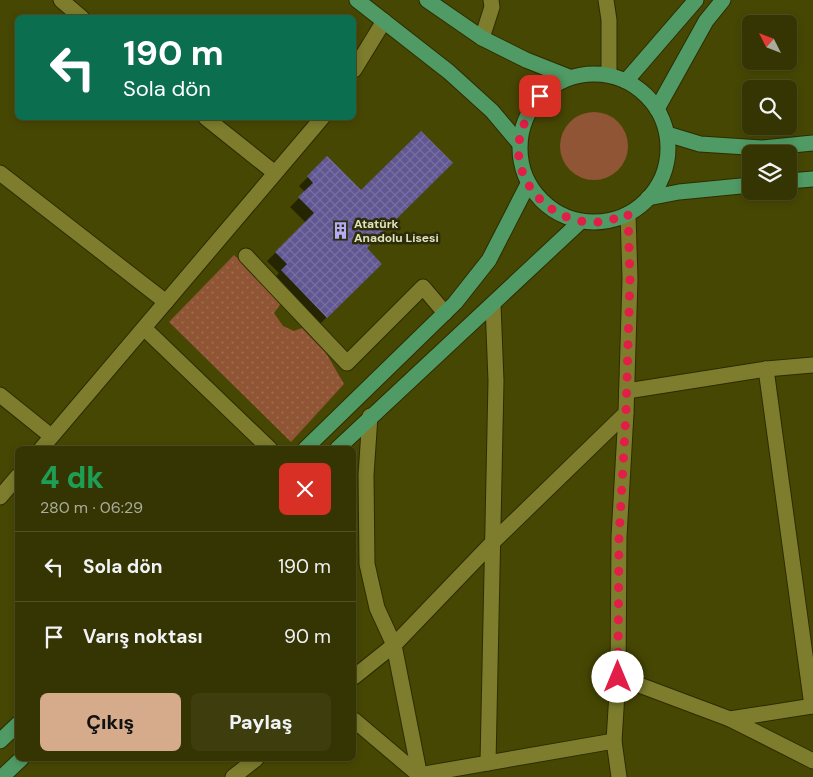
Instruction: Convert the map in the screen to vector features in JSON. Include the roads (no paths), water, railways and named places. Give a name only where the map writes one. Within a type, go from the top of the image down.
[{"type":"main road","points":[[357,0],[456,79],[492,111],[519,143]]},
{"type":"main road","points":[[427,0],[482,38],[526,60],[569,77]]},
{"type":"main road","points":[[626,81],[696,0]]},
{"type":"main road","points":[[657,108],[706,21],[723,0]]},
{"type":"main road","points":[[587,74],[609,75],[636,86],[657,108],[667,134],[668,148],[663,174],[648,198],[628,214],[605,222],[580,222],[559,214],[542,202],[528,184],[521,168],[519,143],[526,116],[540,96],[569,77],[587,74]]},
{"type":"main road","points":[[667,134],[709,145],[762,148],[813,144]]},
{"type":"main road","points":[[797,180],[813,179]]},
{"type":"main road","points":[[308,446],[455,303],[490,260],[528,184]]},
{"type":"main road","points":[[648,198],[679,192],[742,186]]},
{"type":"main road","points":[[340,446],[580,222]]},
{"type":"main road","points":[[0,741],[15,727]]},
{"type":"main road","points":[[2,777],[19,761]]},
{"type":"street","points":[[61,0],[78,15]]},
{"type":"street","points":[[482,38],[492,7],[491,0]]},
{"type":"street","points":[[606,0],[609,20],[609,75]]},
{"type":"street","points":[[356,67],[384,21]]},
{"type":"street","points":[[209,120],[275,173]]},
{"type":"street","points":[[43,446],[320,120]]},
{"type":"street","points":[[0,173],[166,302]]},
{"type":"street","points":[[619,777],[614,741],[618,677],[619,538],[627,391],[630,279],[628,214]]},
{"type":"street","points":[[246,256],[347,363],[423,287],[445,313]]},
{"type":"street","points":[[488,763],[496,381],[493,304]]},
{"type":"street","points":[[144,328],[267,446]]},
{"type":"street","points":[[627,391],[766,369],[813,364]]},
{"type":"street","points":[[730,719],[812,706],[766,369]]},
{"type":"street","points":[[0,395],[51,436]]},
{"type":"street","points":[[356,675],[394,645],[492,543],[626,413]]},
{"type":"street","points":[[370,416],[366,476],[367,564],[377,608],[394,645],[420,776]]},
{"type":"street","points":[[0,497],[15,480]]},
{"type":"street","points":[[618,677],[730,719],[813,761]]},
{"type":"street","points":[[356,722],[420,776]]},
{"type":"street","points":[[420,776],[614,741]]},
{"type":"street","points":[[237,768],[252,761]]},
{"type":"place","name":"Atatürk Anadolu Lisesi","points":[[340,231]]}]
